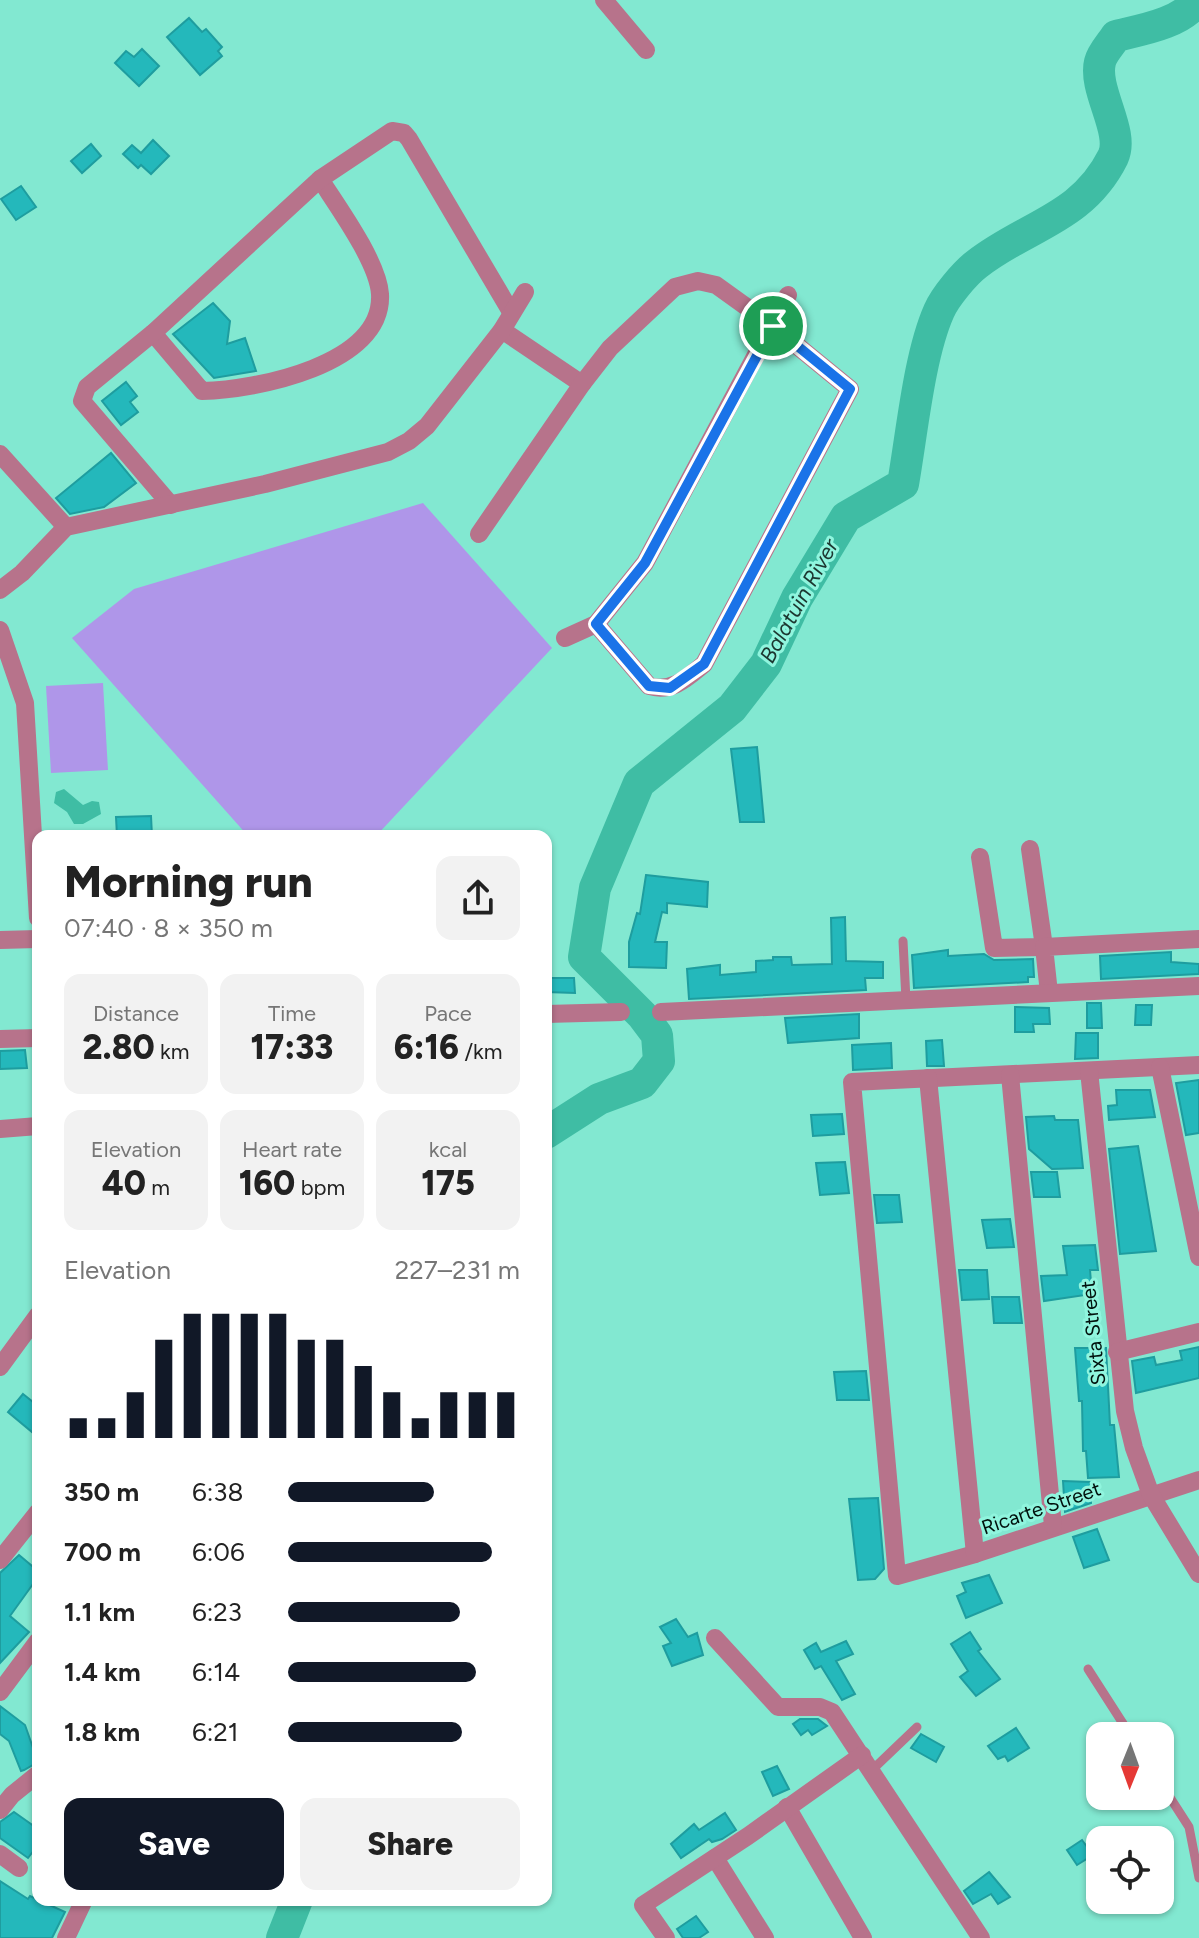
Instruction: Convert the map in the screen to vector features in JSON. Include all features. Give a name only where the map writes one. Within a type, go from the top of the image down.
[{"type":"street","points":[[604,0],[646,50]]},
{"type":"street","points":[[171,505],[82,401],[87,387],[153,333],[320,179],[392,131],[404,133],[511,312]]},
{"type":"street","points":[[153,333],[202,391],[229,391],[304,373],[354,348],[377,320],[380,292],[362,245],[320,179]]},
{"type":"street","points":[[479,534],[610,348],[675,287],[685,282],[716,285],[773,326],[850,389],[704,664],[670,688],[649,686],[596,624]]},
{"type":"street","points":[[0,590],[22,573],[66,527],[322,469],[388,452],[409,441],[427,426],[502,330],[525,292]]},
{"type":"street","points":[[565,638],[596,624],[645,563],[788,295]]},
{"type":"street","points":[[502,330],[582,384]]},
{"type":"street","points":[[0,454],[66,527]]},
{"type":"street","points":[[0,630],[25,703],[33,830]]},
{"type":"street","points":[[1030,849],[1049,993]]},
{"type":"street","points":[[980,857],[994,948],[1199,939]]},
{"type":"street","points":[[0,940],[32,939]]},
{"type":"street","points":[[661,1012],[1199,986]]},
{"type":"street","points":[[552,1014],[621,1012]]},
{"type":"street","points":[[0,1039],[32,1038]]},
{"type":"street","points":[[975,1554],[928,1078],[1199,1065]]},
{"type":"street","points":[[1160,1067],[1199,1257]]},
{"type":"street","name":"Sixta Street","points":[[1089,1071],[1125,1411],[1151,1495],[1199,1574]]},
{"type":"street","points":[[1010,1075],[1053,1526]]},
{"type":"street","name":"Ricarte Street","points":[[928,1078],[852,1082],[897,1576],[975,1554],[1199,1480]]},
{"type":"street","points":[[0,1129],[32,1126]]},
{"type":"street","points":[[0,1367],[32,1323]]},
{"type":"street","points":[[1117,1352],[1199,1332]]},
{"type":"street","points":[[0,1560],[32,1520]]},
{"type":"street","points":[[715,1638],[778,1707],[820,1707],[832,1712],[981,1938]]},
{"type":"street","points":[[0,1692],[32,1649]]},
{"type":"street","points":[[666,1938],[643,1905],[787,1807],[866,1763]]},
{"type":"street","points":[[0,1810],[32,1780]]},
{"type":"street","points":[[787,1807],[863,1938]]},
{"type":"street","points":[[0,1854],[19,1868]]},
{"type":"street","points":[[715,1858],[765,1938]]},
{"type":"street","points":[[66,1938],[81,1906]]},
{"type":"lane","points":[[903,941],[906,1000]]},
{"type":"lane","points":[[1088,1669],[1122,1722]]},
{"type":"lane","points":[[866,1763],[917,1727]]},
{"type":"lane","points":[[1174,1804],[1189,1827],[1199,1878]]},
{"type":"shaded area","points":[[423,503],[552,648],[382,830],[243,830],[72,638],[134,589]]},
{"type":"shaded area","points":[[103,683],[108,770],[51,773],[46,686]]},
{"type":"shaded area","points":[[64,789],[83,805],[99,802],[101,814],[83,824],[74,824],[67,812],[54,803],[56,792]]},
{"type":"building","points":[[189,18],[202,32],[206,29],[222,47],[218,51],[222,56],[200,75],[167,37]]},
{"type":"building","points":[[142,49],[159,66],[139,86],[115,63],[126,51],[134,57]]},
{"type":"building","points":[[153,140],[169,156],[151,174],[141,165],[138,168],[123,154],[132,145],[141,153]]},
{"type":"building","points":[[91,144],[101,156],[82,173],[71,161]]},
{"type":"building","points":[[21,186],[36,207],[16,220],[1,199]]},
{"type":"building","points":[[213,303],[230,321],[227,344],[245,338],[256,371],[214,378],[173,334]]},
{"type":"building","points":[[126,382],[137,396],[130,402],[138,412],[121,425],[102,401]]},
{"type":"building","points":[[111,453],[136,483],[104,507],[70,514],[56,498]]},
{"type":"building","points":[[757,747],[764,822],[740,822],[731,749]]},
{"type":"building","points":[[151,816],[152,830],[117,830],[116,817]]},
{"type":"building","points":[[646,875],[708,882],[707,907],[667,903],[667,913],[662,912],[655,942],[667,942],[666,968],[629,967],[629,942],[637,913],[640,914]]},
{"type":"building","points":[[845,917],[846,961],[883,962],[883,978],[865,978],[866,990],[689,999],[687,969],[720,965],[720,975],[756,972],[756,961],[773,960],[773,957],[791,957],[792,965],[832,964],[831,918]]},
{"type":"building","points":[[948,950],[948,956],[984,954],[994,960],[1033,959],[1034,977],[1028,977],[1028,982],[914,988],[912,955]]},
{"type":"building","points":[[1171,952],[1171,962],[1199,964],[1199,974],[1101,979],[1100,956]]},
{"type":"building","points":[[552,978],[574,978],[575,993],[552,992]]},
{"type":"building","points":[[1087,1003],[1101,1003],[1102,1028],[1087,1028]]},
{"type":"building","points":[[1136,1005],[1152,1005],[1151,1025],[1135,1025]]},
{"type":"building","points":[[1015,1007],[1049,1008],[1050,1024],[1033,1024],[1034,1032],[1015,1032]]},
{"type":"building","points":[[859,1014],[859,1038],[788,1043],[785,1018]]},
{"type":"building","points":[[1076,1033],[1098,1033],[1098,1058],[1075,1059]]},
{"type":"building","points":[[942,1040],[944,1066],[927,1066],[926,1041]]},
{"type":"building","points":[[891,1043],[892,1068],[853,1070],[852,1045]]},
{"type":"building","points":[[25,1050],[27,1068],[0,1069],[0,1051]]},
{"type":"building","points":[[1199,1080],[1199,1133],[1186,1135],[1176,1083]]},
{"type":"building","points":[[1116,1090],[1150,1090],[1155,1117],[1109,1120],[1108,1106],[1117,1105]]},
{"type":"building","points":[[842,1114],[844,1134],[813,1136],[811,1115]]},
{"type":"building","points":[[1054,1116],[1055,1120],[1078,1120],[1083,1168],[1052,1169],[1029,1149],[1026,1117]]},
{"type":"building","points":[[1138,1146],[1156,1251],[1120,1254],[1109,1149]]},
{"type":"building","points":[[845,1162],[849,1193],[820,1195],[816,1163]]},
{"type":"building","points":[[1031,1172],[1057,1172],[1060,1197],[1034,1197]]},
{"type":"building","points":[[874,1195],[899,1195],[902,1222],[877,1223]]},
{"type":"building","points":[[1010,1219],[1014,1247],[987,1248],[982,1220]]},
{"type":"building","points":[[1095,1245],[1098,1270],[1090,1270],[1092,1294],[1044,1301],[1041,1276],[1067,1275],[1063,1246]]},
{"type":"building","points":[[959,1270],[987,1270],[989,1299],[962,1300]]},
{"type":"building","points":[[992,1297],[1019,1297],[1022,1323],[994,1323]]},
{"type":"building","points":[[1199,1347],[1199,1378],[1136,1393],[1132,1361],[1154,1357],[1156,1365],[1182,1360],[1180,1351]]},
{"type":"building","points":[[1075,1348],[1106,1348],[1110,1425],[1114,1425],[1119,1477],[1088,1478]]},
{"type":"building","points":[[866,1371],[869,1400],[837,1400],[834,1372]]},
{"type":"building","points":[[23,1394],[32,1401],[32,1432],[8,1412]]},
{"type":"building","points":[[1063,1481],[1090,1482],[1091,1503],[1065,1512]]},
{"type":"building","points":[[878,1498],[884,1569],[875,1579],[858,1580],[849,1499]]},
{"type":"building","points":[[1097,1529],[1109,1560],[1084,1568],[1073,1537]]},
{"type":"building","points":[[19,1555],[32,1566],[32,1585],[10,1616],[29,1632],[0,1663],[0,1573]]},
{"type":"building","points":[[989,1575],[1002,1603],[966,1618],[957,1596],[966,1592],[962,1583]]},
{"type":"building","points":[[676,1619],[688,1637],[697,1633],[703,1655],[672,1666],[663,1646],[671,1643],[660,1627]]},
{"type":"building","points":[[970,1632],[981,1649],[978,1651],[1000,1679],[976,1696],[960,1677],[968,1671],[951,1644]]},
{"type":"building","points":[[846,1641],[853,1654],[836,1661],[855,1694],[842,1700],[821,1666],[815,1669],[804,1650],[816,1643],[821,1652]]},
{"type":"building","points":[[0,1706],[25,1725],[32,1745],[32,1765],[21,1771],[9,1741],[0,1734]]},
{"type":"building","points":[[800,1719],[818,1719],[827,1726],[812,1735],[808,1730],[801,1735],[793,1724]]},
{"type":"building","points":[[1016,1728],[1029,1748],[1008,1761],[1005,1756],[998,1759],[988,1746]]},
{"type":"building","points":[[921,1734],[944,1747],[936,1762],[911,1748]]},
{"type":"building","points":[[777,1766],[789,1789],[773,1796],[762,1772]]},
{"type":"building","points":[[14,1812],[32,1825],[32,1853],[28,1858],[0,1838],[0,1822]]},
{"type":"building","points":[[725,1813],[736,1830],[722,1839],[712,1842],[709,1839],[681,1858],[671,1844],[694,1824],[699,1830]]},
{"type":"building","points":[[1082,1840],[1086,1845],[1086,1859],[1077,1865],[1067,1850]]},
{"type":"building","points":[[989,1872],[1010,1897],[998,1904],[991,1894],[973,1904],[964,1891]]},
{"type":"building","points":[[0,1881],[28,1899],[32,1897],[32,1906],[52,1906],[65,1912],[52,1938],[0,1938]]},
{"type":"building","points":[[696,1916],[708,1932],[699,1938],[683,1938],[677,1929]]},
{"type":"waterway","name":"Balatuin River","points":[[552,1129],[599,1099],[642,1083],[659,1061],[657,1035],[642,1015],[584,957],[595,888],[639,783],[732,708],[766,664],[797,598],[846,517],[903,484],[926,350],[939,311],[950,292],[977,264],[1070,208],[1100,178],[1116,147],[1099,73],[1101,59],[1116,36],[1172,20],[1191,8],[1197,0]]},
{"type":"waterway","name":"Balatuin River","points":[[282,1938],[295,1906]]},
{"type":"route","points":[[773,326],[850,389],[704,664],[670,688],[649,686],[596,624],[621,597],[645,563],[773,326]]}]
